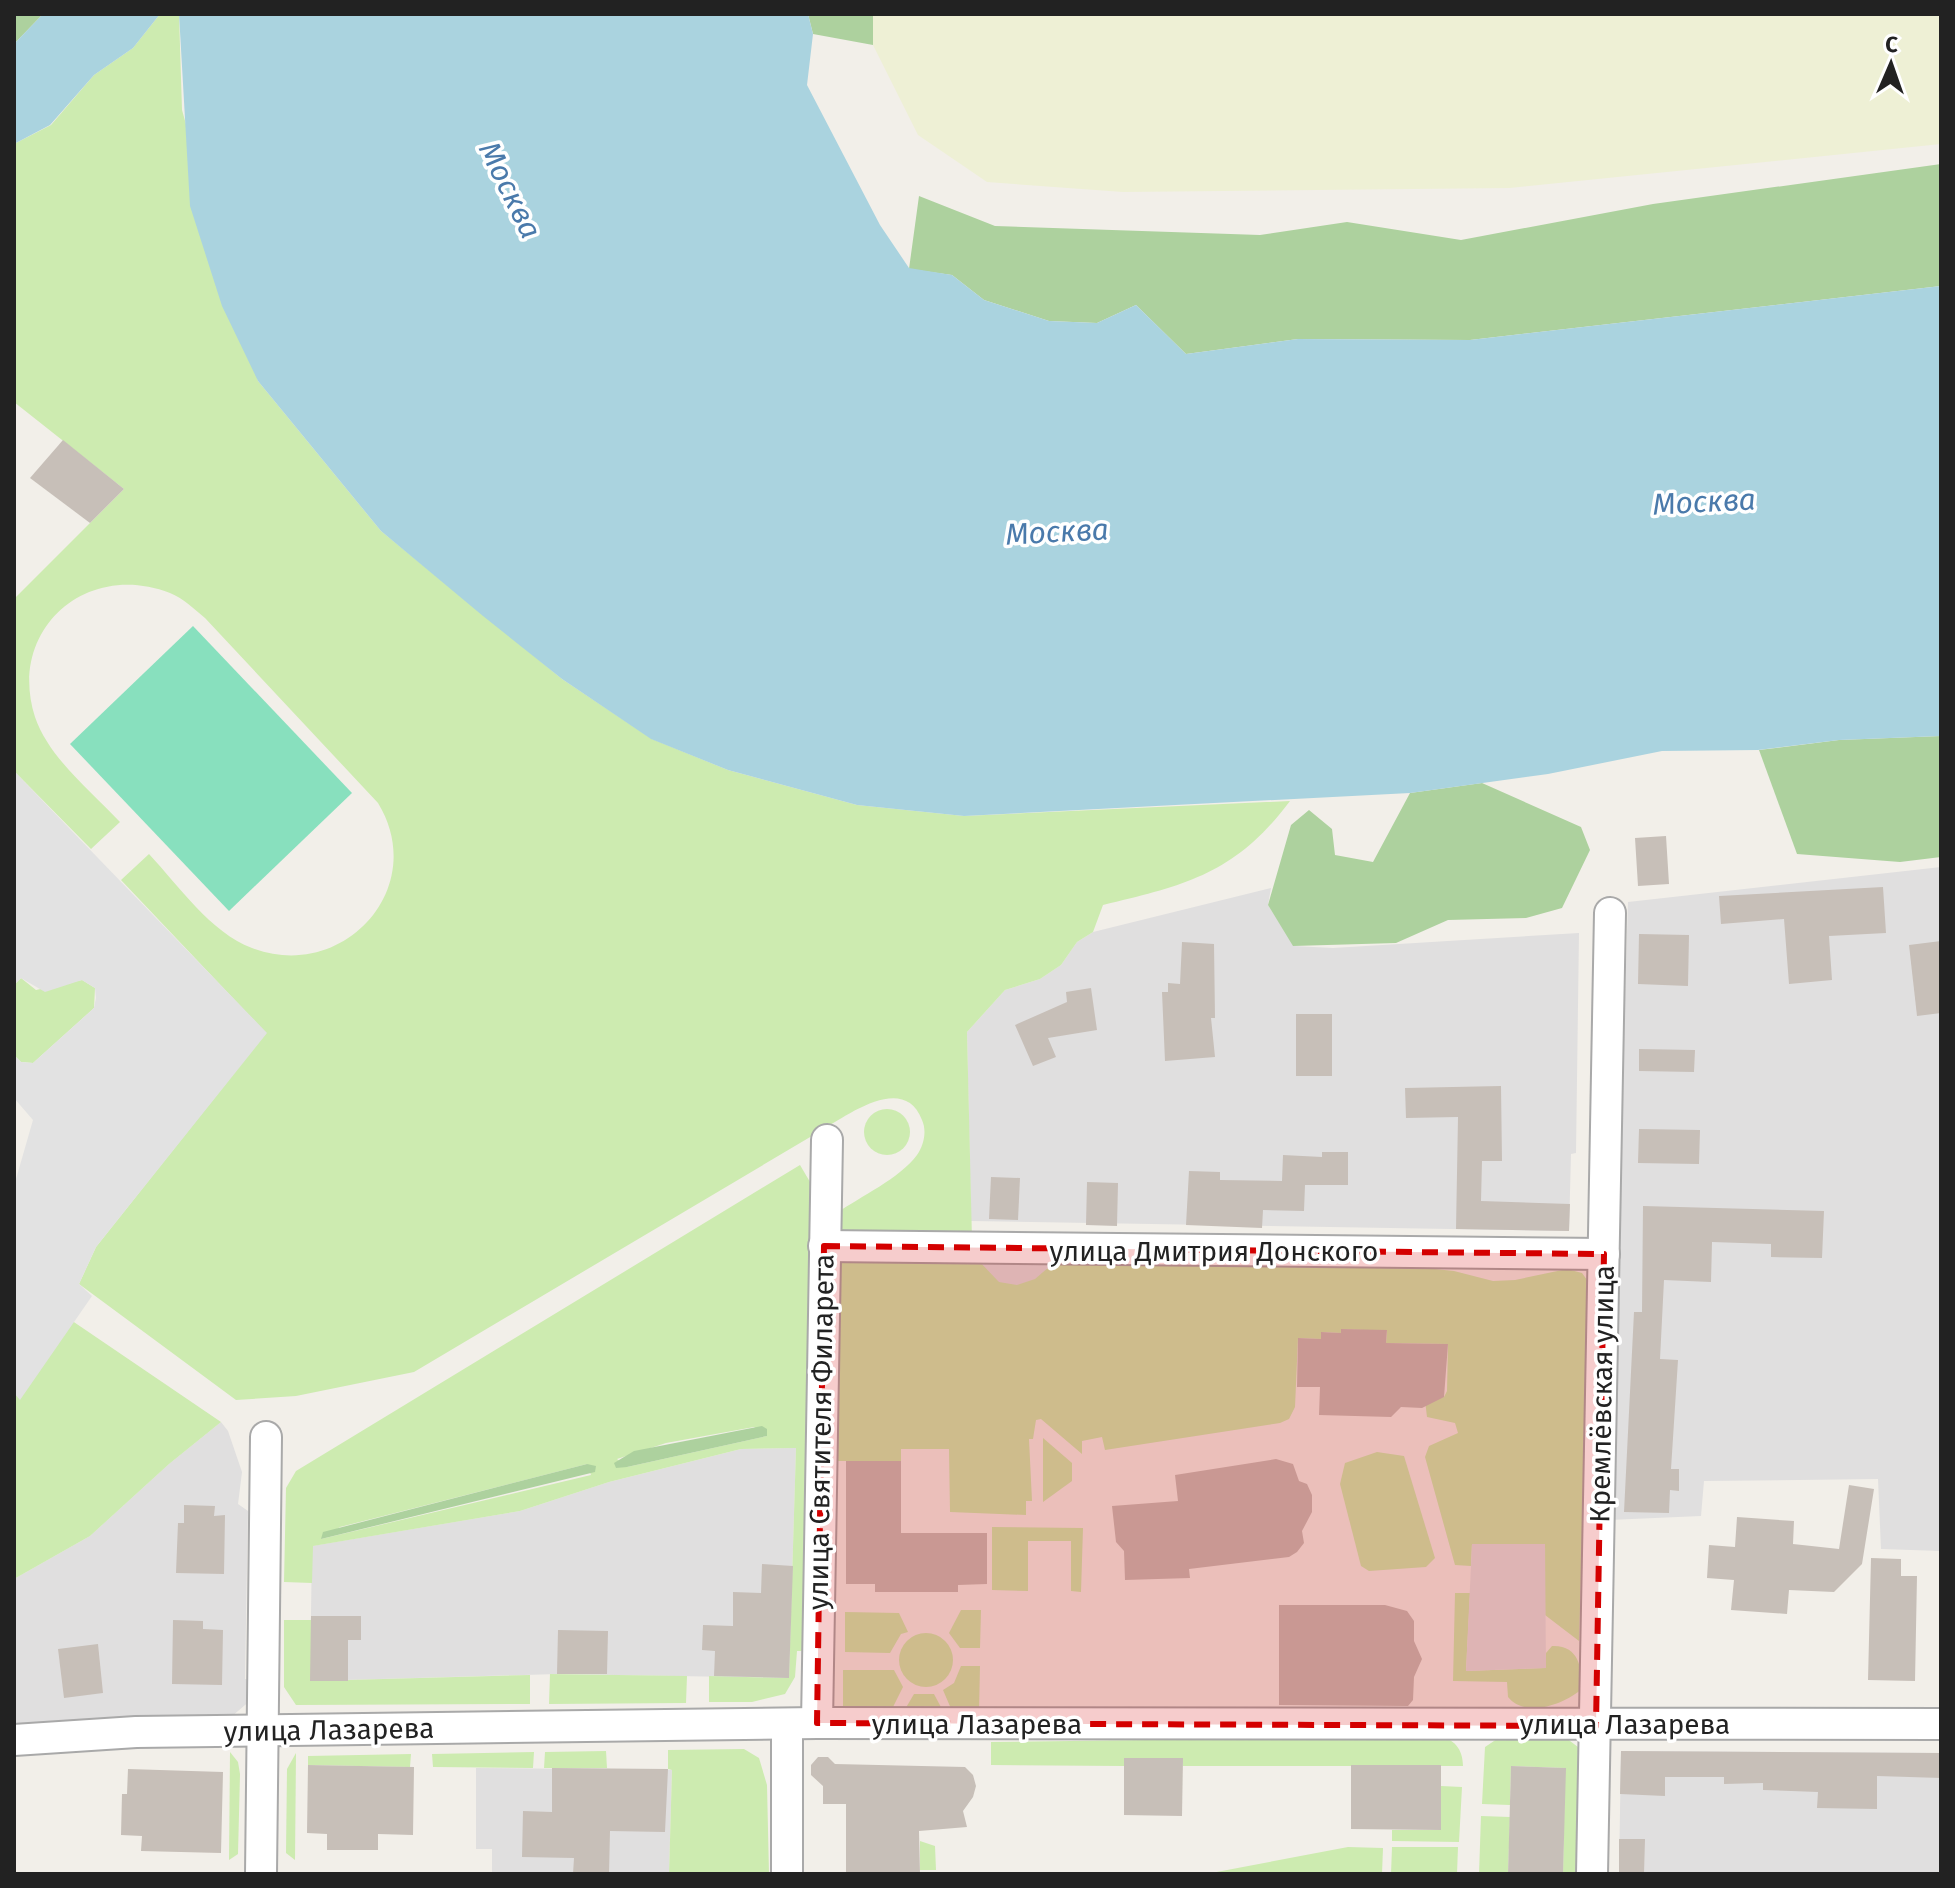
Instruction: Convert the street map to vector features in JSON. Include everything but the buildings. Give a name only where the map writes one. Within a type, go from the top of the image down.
[{"type":"street","name":"Кремлёвская улица","points":[[1592,1874],[1610,913]]},
{"type":"street","name":"улица Святителя Филарета","points":[[817,1723],[827,1140]]},
{"type":"street","name":"улица Дмитрия Донского","points":[[824,1246],[972,1250],[1604,1254]]},
{"type":"street","points":[[261,1874],[266,1437]]},
{"type":"street","name":"улица Лазарева","points":[[14,1740],[136,1732],[817,1723],[1941,1724]]},
{"type":"street","points":[[787,1724],[787,1874]]},
{"type":"highlighted area","points":[[824,1246],[1604,1254],[1596,1726],[817,1723]]},
{"type":"shaded area","points":[[14,771],[267,1033],[96,1247],[79,1284],[92,1296],[20,1400],[14,1393],[14,1186],[33,1120],[14,1098],[14,1055],[21,1062],[33,1063],[94,1008],[96,998],[95,988],[82,980],[45,992],[21,978],[14,985]]},
{"type":"shaded area","points":[[1941,867],[1941,1551],[1881,1549],[1878,1479],[1704,1481],[1701,1516],[1609,1520],[1628,902]]},
{"type":"shaded area","points":[[1271,888],[1268,905],[1294,946],[1333,948],[1579,933],[1576,1153],[1571,1154],[1569,1231],[971,1221],[967,1032],[1005,990],[1040,979],[1061,965],[1077,942],[1093,932]]},
{"type":"shaded area","points":[[977,1259],[1057,1260],[1035,1279],[1017,1285],[999,1282]]},
{"type":"shaded area","points":[[221,1422],[228,1431],[242,1472],[238,1504],[248,1511],[245,1679],[255,1680],[252,1699],[231,1717],[173,1716],[14,1726],[14,1579],[90,1536],[169,1464]]},
{"type":"shaded area","points":[[796,1448],[789,1678],[557,1674],[310,1681],[312,1546],[520,1511],[609,1482],[741,1449]]},
{"type":"shaded area","points":[[1472,1544],[1545,1544],[1546,1668],[1466,1671]]},
{"type":"shaded area","points":[[1621,1751],[1941,1753],[1941,1874],[1619,1874]]},
{"type":"shaded area","points":[[476,1768],[672,1770],[669,1874],[492,1874],[492,1849],[476,1849]]},
{"type":"green space","points":[[14,14],[43,14],[14,44]]},
{"type":"green space","points":[[160,14],[179,14],[182,110],[258,381],[381,531],[562,679],[652,739],[728,770],[857,805],[964,816],[1290,801],[1250,845],[1208,872],[1160,890],[1103,905],[1093,932],[1077,942],[1061,965],[1040,979],[1005,990],[967,1032],[972,1240],[846,1235],[838,1231],[837,1213],[900,1172],[921,1147],[924,1124],[914,1106],[902,1100],[889,1099],[846,1116],[414,1372],[296,1396],[236,1400],[79,1284],[96,1247],[266,1033],[121,880],[149,854],[222,931],[252,948],[286,955],[317,952],[346,940],[369,920],[385,895],[393,866],[391,835],[378,803],[205,618],[170,593],[139,585],[110,586],[83,595],[60,610],[43,631],[32,656],[29,685],[35,717],[50,746],[120,822],[91,849],[14,771],[14,599],[124,489],[14,402],[14,144],[51,125],[94,75],[133,48]]},
{"type":"green space","points":[[808,14],[873,14],[873,45],[813,34]]},
{"type":"green space","points":[[873,14],[1941,14],[1941,144],[1510,188],[1123,192],[987,182],[918,135],[873,45]]},
{"type":"green space","points":[[1941,164],[1941,286],[1470,340],[1298,339],[1186,354],[1136,305],[1097,323],[1049,321],[984,300],[952,275],[909,269],[919,196],[995,226],[1260,235],[1347,222],[1461,240],[1653,204]]},
{"type":"green space","points":[[193,626],[352,793],[229,911],[70,744]]},
{"type":"green space","points":[[1941,736],[1941,857],[1900,862],[1797,854],[1759,750],[1839,740]]},
{"type":"green space","points":[[1482,783],[1581,827],[1590,850],[1562,908],[1526,918],[1448,920],[1396,943],[1293,946],[1268,905],[1291,825],[1309,810],[1332,829],[1335,855],[1373,862],[1410,793]]},
{"type":"green space","points":[[21,978],[36,990],[82,980],[95,988],[94,1008],[33,1063],[21,1062],[14,1055],[14,985]]},
{"type":"green space","points":[[887,1109],[904,1115],[910,1132],[904,1149],[887,1155],[870,1149],[864,1132],[870,1115]]},
{"type":"green space","points":[[800,1165],[813,1187],[805,1651],[797,1651],[795,1677],[785,1694],[752,1702],[709,1702],[709,1676],[789,1678],[796,1448],[741,1449],[609,1482],[520,1511],[313,1546],[312,1583],[284,1582],[286,1488],[296,1471]],"holes":[[[754,1427],[767,1436],[627,1467],[617,1459],[666,1443]],[[587,1464],[591,1475],[321,1539],[340,1527]]]},
{"type":"green space","points":[[847,1257],[977,1259],[1049,1269],[1057,1260],[1378,1263],[1454,1271],[1493,1281],[1515,1280],[1567,1269],[1582,1273],[1590,1284],[1579,1641],[1545,1615],[1545,1545],[1472,1544],[1471,1566],[1455,1565],[1425,1457],[1429,1446],[1458,1433],[1455,1423],[1427,1417],[1425,1400],[1444,1397],[1447,1391],[1448,1344],[1386,1343],[1387,1331],[1341,1329],[1341,1333],[1321,1332],[1321,1339],[1298,1338],[1295,1407],[1289,1419],[1280,1423],[1105,1450],[1102,1437],[1082,1441],[1082,1454],[1041,1419],[1036,1420],[1033,1439],[1029,1439],[1032,1501],[1026,1501],[1026,1515],[950,1512],[949,1449],[901,1449],[901,1461],[835,1461],[838,1263]]},
{"type":"green space","points":[[65,1316],[221,1422],[169,1464],[90,1536],[14,1579],[14,1392]]},
{"type":"green space","points":[[762,1426],[767,1429],[767,1436],[627,1467],[616,1468],[614,1463],[634,1451]]},
{"type":"green space","points":[[1043,1438],[1072,1463],[1072,1481],[1043,1502]]},
{"type":"green space","points":[[1377,1452],[1404,1456],[1435,1558],[1426,1567],[1369,1571],[1361,1566],[1340,1484],[1345,1463]]},
{"type":"green space","points":[[587,1464],[596,1466],[595,1472],[321,1539],[323,1532]]},
{"type":"green space","points":[[992,1527],[1083,1528],[1081,1592],[1071,1591],[1071,1541],[1028,1541],[1028,1591],[992,1590]]},
{"type":"green space","points":[[1455,1593],[1470,1593],[1466,1671],[1545,1668],[1546,1653],[1552,1646],[1561,1647],[1568,1649],[1577,1659],[1582,1689],[1565,1700],[1535,1708],[1516,1704],[1508,1697],[1507,1682],[1453,1681]]},
{"type":"green space","points":[[961,1610],[981,1610],[980,1648],[960,1648],[949,1633]]},
{"type":"green space","points":[[845,1612],[899,1613],[908,1632],[901,1634],[890,1653],[845,1652]]},
{"type":"green space","points":[[284,1620],[311,1620],[311,1681],[530,1675],[530,1704],[296,1705],[284,1687]]},
{"type":"green space","points":[[926,1633],[945,1641],[953,1660],[945,1679],[926,1687],[907,1679],[899,1660],[907,1641]]},
{"type":"green space","points":[[961,1666],[980,1666],[979,1712],[952,1711],[943,1690],[954,1683]]},
{"type":"green space","points":[[843,1670],[894,1670],[903,1687],[891,1711],[843,1711]]},
{"type":"green space","points":[[550,1674],[687,1676],[686,1703],[549,1704]]},
{"type":"green space","points":[[914,1694],[934,1694],[943,1711],[904,1711]]},
{"type":"green space","points":[[1437,1736],[1456,1745],[1463,1766],[1183,1766],[1182,1758],[1125,1758],[1124,1766],[991,1765],[991,1742]]},
{"type":"green space","points":[[1500,1737],[1566,1738],[1578,1747],[1579,1874],[1563,1874],[1565,1768],[1511,1766],[1510,1805],[1482,1804],[1485,1747]]},
{"type":"green space","points":[[744,1749],[759,1758],[767,1785],[769,1874],[669,1874],[672,1770],[668,1769],[668,1750]]},
{"type":"green space","points":[[606,1751],[607,1768],[544,1768],[545,1752]]},
{"type":"green space","points":[[230,1752],[238,1762],[240,1774],[238,1854],[229,1860]]},
{"type":"green space","points":[[534,1752],[533,1768],[433,1767],[432,1754]]},
{"type":"green space","points":[[296,1753],[295,1860],[286,1853],[287,1769]]},
{"type":"green space","points":[[411,1754],[410,1767],[308,1765],[308,1756]]},
{"type":"green space","points":[[1441,1786],[1462,1787],[1459,1842],[1392,1841],[1392,1830],[1441,1830]]},
{"type":"green space","points":[[1481,1816],[1510,1817],[1508,1874],[1479,1874]]},
{"type":"green space","points":[[920,1841],[935,1846],[936,1870],[920,1870]]},
{"type":"green space","points":[[1348,1847],[1383,1848],[1382,1874],[1206,1874]]},
{"type":"green space","points":[[1392,1847],[1458,1847],[1457,1874],[1391,1874]]},
{"type":"water","points":[[43,14],[160,14],[133,48],[94,75],[50,125],[14,144],[14,44]]},
{"type":"water","name":"Москва","points":[[179,14],[808,14],[813,34],[807,85],[880,225],[909,268],[952,275],[984,300],[1049,321],[1097,323],[1136,305],[1186,354],[1298,339],[1470,340],[1941,286],[1941,736],[1839,740],[1758,750],[1662,751],[1548,774],[1410,793],[964,816],[857,805],[728,770],[651,739],[562,679],[381,531],[258,381],[222,306],[190,206]]}]
